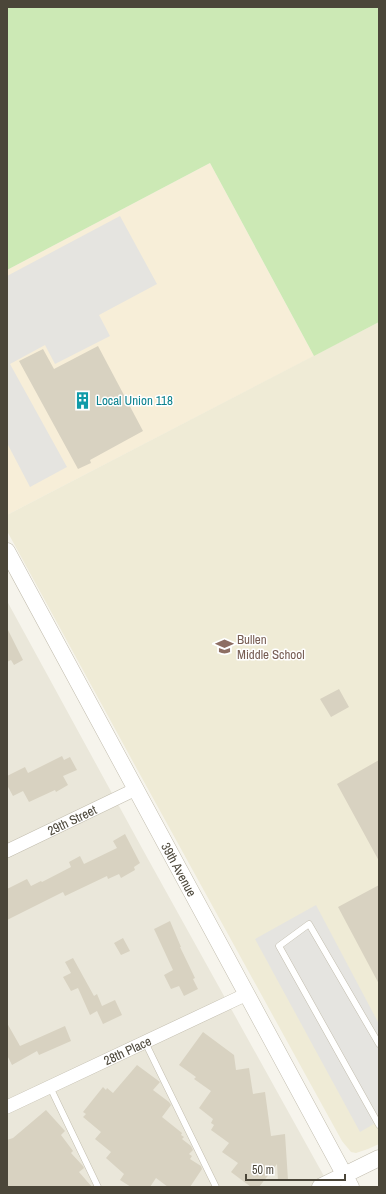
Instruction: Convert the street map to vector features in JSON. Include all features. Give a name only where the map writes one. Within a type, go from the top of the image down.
[{"type":"street","name":"39th Avenue","points":[[7,551],[12,574],[136,789],[348,1181]]},
{"type":"street","name":"29th Street","points":[[7,851],[136,789]]},
{"type":"street","name":"28th Place","points":[[7,1107],[247,994]]},
{"type":"street","points":[[320,1187],[348,1181],[379,1158]]},
{"type":"lane","points":[[379,1042],[309,924],[279,946],[379,1126]]},
{"type":"lane","points":[[145,1042],[216,1187]]},
{"type":"lane","points":[[50,1087],[98,1187]]},
{"type":"shaded area","points":[[210,163],[314,356],[7,515],[7,270]]},
{"type":"shaded area","points":[[120,216],[157,284],[99,315],[110,336],[55,364],[45,345],[10,364],[67,467],[30,487],[7,443],[7,276]]},
{"type":"shaded area","name":"Bullen Middle School","points":[[379,322],[379,1144],[356,1153],[351,1152],[342,1141],[132,760],[7,531],[7,515]]},
{"type":"shaded area","points":[[7,601],[143,850],[330,1187],[7,1187]]},
{"type":"shaded area","points":[[316,905],[379,1024],[379,1121],[360,1132],[255,939]]},
{"type":"green space","points":[[7,7],[379,7],[379,322],[314,356],[210,163],[7,270]]},
{"type":"building","name":"Local Union 118","points":[[98,346],[143,431],[90,460],[91,463],[78,469],[19,361],[43,349],[54,369]]},
{"type":"building","points":[[7,628],[23,660],[14,665],[11,660],[7,662]]},
{"type":"building","points":[[339,689],[349,707],[331,717],[320,699]]},
{"type":"building","points":[[62,756],[64,760],[70,757],[77,770],[63,776],[68,785],[56,792],[55,790],[29,802],[23,791],[13,796],[7,785],[7,776],[25,767],[28,773]]},
{"type":"building","points":[[379,760],[379,861],[337,784]]},
{"type":"building","points":[[125,834],[140,863],[134,867],[135,870],[121,878],[119,874],[108,879],[107,876],[65,896],[63,892],[7,920],[7,889],[27,879],[31,886],[41,881],[42,882],[71,867],[69,862],[80,856],[84,864],[117,848],[113,841]]},
{"type":"building","points":[[379,885],[379,984],[338,907]]},
{"type":"building","points":[[170,921],[180,947],[195,978],[193,979],[198,989],[184,996],[179,986],[171,989],[164,975],[173,970],[154,929]]},
{"type":"building","points":[[123,938],[130,951],[121,955],[114,943]]},
{"type":"building","points":[[73,958],[94,996],[97,994],[102,1006],[115,1000],[122,1015],[103,1024],[97,1011],[90,1015],[78,988],[71,991],[63,977],[71,973],[65,962]]},
{"type":"building","points":[[7,1023],[20,1046],[65,1026],[71,1041],[39,1055],[37,1051],[12,1065],[7,1055]]},
{"type":"building","points":[[203,1032],[234,1055],[236,1070],[249,1068],[253,1094],[265,1092],[271,1136],[285,1134],[288,1180],[278,1181],[277,1164],[259,1187],[251,1187],[231,1172],[238,1163],[222,1152],[229,1143],[211,1130],[214,1125],[211,1123],[213,1119],[199,1108],[211,1091],[194,1079],[196,1077],[179,1065]]},
{"type":"building","points":[[137,1065],[160,1082],[153,1090],[171,1105],[162,1117],[182,1133],[181,1135],[184,1137],[182,1139],[191,1146],[193,1150],[189,1154],[192,1156],[190,1159],[201,1166],[202,1169],[190,1187],[168,1187],[156,1178],[150,1187],[131,1187],[120,1180],[124,1174],[106,1158],[111,1152],[95,1139],[101,1132],[83,1117],[86,1114],[83,1112],[103,1087],[106,1090],[107,1088],[113,1093]]},
{"type":"building","points":[[46,1110],[65,1131],[61,1135],[73,1151],[71,1153],[84,1168],[79,1172],[92,1187],[7,1187],[7,1140],[13,1138]]},
{"type":"place","name":"Local Union 118","points":[[83,400]]},
{"type":"place","name":"Bullen Middle School","points":[[224,646]]}]
